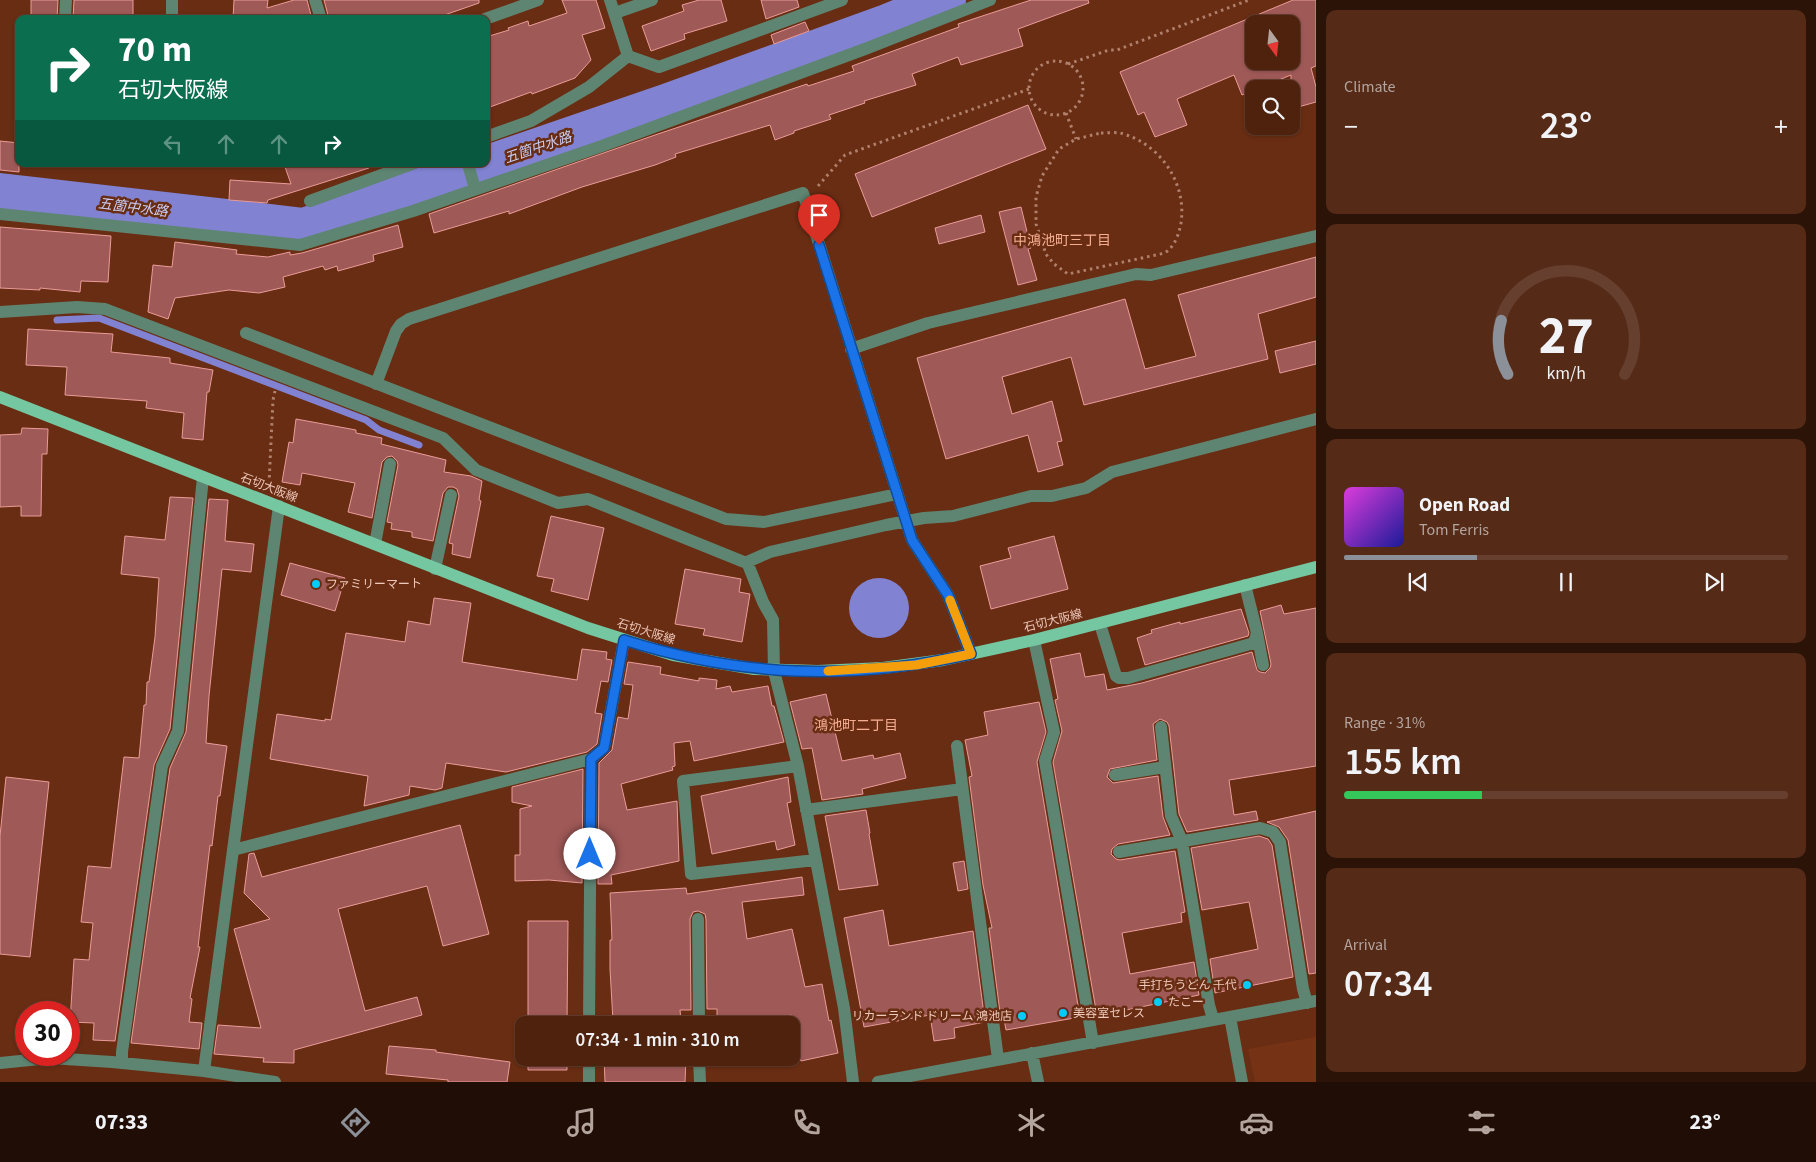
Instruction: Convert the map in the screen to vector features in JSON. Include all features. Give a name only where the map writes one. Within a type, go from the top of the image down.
[{"type":"main road","name":"石切大阪線","points":[[0,397],[548,613],[624,640],[696,660],[774,671],[818,671],[916,665],[1100,624],[1316,567]]},
{"type":"street","points":[[65,15],[66,0]]},
{"type":"street","points":[[172,0],[172,15]]},
{"type":"street","points":[[315,0],[320,15]]},
{"type":"street","points":[[490,17],[538,0]]},
{"type":"street","points":[[610,0],[628,56]]},
{"type":"street","points":[[614,14],[652,0]]},
{"type":"street","points":[[628,56],[659,67],[813,5],[842,0]]},
{"type":"street","points":[[0,214],[300,245],[413,211],[602,146],[865,49],[990,0]]},
{"type":"street","points":[[490,136],[531,121],[589,87],[628,56]]},
{"type":"street","points":[[310,201],[404,167]]},
{"type":"street","points":[[469,167],[475,189]]},
{"type":"street","points":[[376,384],[396,331],[401,324],[409,319],[803,193],[905,522],[912,540],[948,595],[971,654]]},
{"type":"street","points":[[851,349],[928,322],[1136,274],[1151,275],[1316,236]]},
{"type":"street","points":[[0,312],[77,307],[105,309],[443,438],[476,470],[521,488],[558,502],[588,499],[740,561],[747,562],[770,552],[905,522],[924,518],[953,516],[1031,496],[1052,496],[1086,488],[1112,472],[1316,419]]},
{"type":"street","points":[[246,333],[726,519],[764,522],[897,494]]},
{"type":"street","points":[[375,544],[390,464]]},
{"type":"street","points":[[122,1063],[162,766],[178,731],[203,477]]},
{"type":"street","points":[[436,569],[451,495]]},
{"type":"street","points":[[198,1074],[233,850],[274,504]]},
{"type":"street","points":[[747,562],[763,602],[773,620],[774,671],[798,766],[844,1008],[853,1082]]},
{"type":"street","points":[[1245,586],[1263,665]]},
{"type":"street","points":[[1100,624],[1114,669],[1119,678],[1128,678],[1251,644],[1257,638],[1257,633]]},
{"type":"street","points":[[233,850],[591,759],[604,748],[624,640]]},
{"type":"street","points":[[1034,640],[1054,732],[1045,761],[1093,1043]]},
{"type":"street","points":[[1160,727],[1171,816],[1182,841],[1213,1020]]},
{"type":"street","points":[[957,746],[998,1059]]},
{"type":"street","points":[[589,1016],[591,759]]},
{"type":"street","points":[[798,766],[683,781],[691,874],[815,860]]},
{"type":"street","points":[[1115,775],[1165,767]]},
{"type":"street","points":[[806,810],[962,789]]},
{"type":"street","points":[[878,1082],[1312,1002],[1303,988],[1280,842],[1273,832],[1260,828],[1118,852]]},
{"type":"street","points":[[698,919],[699,1016]]},
{"type":"street","points":[[1230,1016],[1242,1082]]},
{"type":"street","points":[[1032,1053],[1038,1082]]},
{"type":"street","points":[[0,1063],[50,1058],[122,1063],[198,1074],[275,1082]]},
{"type":"street","points":[[589,1066],[589,1082]]},
{"type":"street","points":[[700,1066],[700,1082]]},
{"type":"path","points":[[1068,64],[1079,75],[1083,90],[1078,104],[1066,113],[1053,115],[1041,110],[1032,101],[1029,89],[1033,74],[1039,68],[1053,62],[1068,64],[1109,50],[1118,50],[1249,0]]},
{"type":"path","points":[[803,193],[815,190],[845,155],[1029,89]]},
{"type":"path","points":[[1066,113],[1076,139]]},
{"type":"path","points":[[1119,133],[1145,145],[1167,165],[1178,184],[1182,200],[1180,228],[1170,250],[1068,274],[1054,264],[1044,253],[1044,246],[1035,214],[1038,189],[1042,176],[1059,149],[1076,139],[1095,134],[1119,133]]},
{"type":"path","points":[[273,400],[274,504]]},
{"type":"shaded area","points":[[1316,1037],[1316,1082],[1255,1082],[1248,1049]]},
{"type":"water","points":[[873,578],[885,578],[896,583],[904,591],[909,602],[907,620],[896,633],[885,638],[873,638],[862,633],[854,625],[849,614],[849,602],[854,591],[862,583]]},
{"type":"building","points":[[31,0],[58,0],[57,15],[31,15]]},
{"type":"building","points":[[74,0],[133,0],[133,15],[73,15]]},
{"type":"building","points":[[234,0],[268,0],[267,8],[294,0],[307,0],[311,15],[233,15]]},
{"type":"building","points":[[324,0],[479,0],[479,3],[444,15],[328,15]]},
{"type":"building","points":[[562,0],[596,0],[605,28],[582,35],[591,60],[575,78],[490,107],[490,36],[528,21],[529,26],[567,13]]},
{"type":"building","points":[[699,0],[721,0],[727,21],[684,34],[685,39],[651,51],[642,26],[684,11],[682,5]]},
{"type":"building","points":[[761,0],[797,0],[799,7],[766,19]]},
{"type":"building","points":[[1031,0],[1088,0],[1089,3],[1018,29],[1023,46],[961,65],[958,57],[912,74],[916,85],[864,101],[865,103],[829,115],[831,119],[794,131],[794,133],[775,140],[770,125],[675,154],[676,157],[655,165],[582,187],[509,214],[509,211],[434,233],[429,214],[655,135],[807,84],[808,86],[854,71],[852,66],[959,27],[958,24]]},
{"type":"building","points":[[1293,0],[1316,0],[1316,66],[1311,68],[1316,87],[1316,102],[1300,106],[1300,80],[1291,80],[1291,75],[1279,80],[1245,80],[1245,94],[1242,95],[1234,75],[1177,99],[1187,125],[1155,137],[1144,112],[1138,115],[1120,72],[1245,20],[1245,70],[1300,70],[1300,15],[1257,15]]},
{"type":"building","points":[[805,22],[809,31],[774,44],[771,35]]},
{"type":"building","points":[[1028,105],[1046,149],[872,217],[855,174]]},
{"type":"building","points":[[0,141],[15,143],[15,167],[19,167],[19,172],[0,170]]},
{"type":"building","points":[[285,167],[369,168],[268,200],[267,203],[229,200],[230,180],[291,184]]},
{"type":"building","points":[[1021,207],[1031,248],[1028,249],[1037,280],[1018,285],[999,212]]},
{"type":"building","points":[[981,215],[985,232],[939,244],[935,228]]},
{"type":"building","points":[[398,225],[403,247],[373,255],[374,261],[338,271],[337,266],[325,270],[323,266],[283,277],[285,287],[259,293],[229,290],[175,298],[168,319],[148,312],[153,265],[172,267],[175,242],[237,250],[236,254],[268,257],[290,252],[290,255],[302,253]]},
{"type":"building","points":[[0,227],[111,236],[108,282],[81,281],[80,292],[40,288],[40,290],[0,288]]},
{"type":"building","points":[[1316,257],[1316,297],[1258,314],[1268,359],[1084,405],[1071,357],[1002,377],[1012,414],[1052,401],[1062,441],[1057,442],[1063,465],[1038,472],[1028,435],[946,459],[917,358],[1125,299],[1145,369],[1196,356],[1178,295]]},
{"type":"building","points":[[28,329],[113,334],[111,352],[170,358],[170,363],[213,370],[209,392],[207,392],[203,440],[182,438],[184,413],[146,408],[147,401],[65,395],[67,367],[26,365]]},
{"type":"building","points":[[1316,341],[1316,364],[1280,373],[1275,351]]},
{"type":"building","points":[[296,419],[356,430],[356,433],[382,438],[381,444],[446,460],[444,472],[471,476],[482,481],[479,500],[481,501],[470,558],[452,554],[453,544],[449,543],[459,496],[457,489],[453,487],[448,487],[443,493],[433,541],[412,537],[412,532],[391,529],[392,523],[387,522],[398,465],[392,456],[387,457],[382,462],[372,518],[348,512],[355,483],[302,473],[300,485],[282,482],[289,442],[293,443]]},
{"type":"building","points":[[22,428],[48,429],[47,454],[42,454],[41,516],[21,516],[21,506],[0,507],[0,435],[21,434]]},
{"type":"building","points":[[170,497],[193,498],[170,729],[154,765],[115,1041],[93,1040],[94,1023],[80,1022],[80,1001],[71,1001],[74,959],[89,960],[93,923],[81,922],[88,866],[111,868],[124,757],[139,758],[147,682],[149,682],[155,637],[159,578],[121,574],[125,536],[165,540]]},
{"type":"building","points":[[209,499],[228,500],[225,541],[254,544],[251,572],[222,569],[206,743],[227,746],[212,846],[210,845],[198,947],[200,947],[190,998],[192,999],[189,1022],[202,1023],[199,1049],[131,1043],[170,768],[186,732]]},
{"type":"building","points":[[551,516],[604,528],[588,600],[551,591],[554,579],[537,576]]},
{"type":"building","points":[[1054,536],[1068,589],[991,609],[980,566],[1011,558],[1008,548]]},
{"type":"building","points":[[290,563],[345,578],[335,611],[281,595]]},
{"type":"building","points":[[685,569],[741,579],[739,592],[750,594],[742,642],[703,635],[705,629],[675,624]]},
{"type":"building","points":[[434,598],[471,603],[462,662],[577,680],[582,649],[607,652],[606,659],[612,660],[608,682],[601,681],[595,713],[602,714],[597,744],[587,752],[506,772],[446,763],[442,788],[435,790],[410,786],[409,795],[364,806],[368,776],[270,759],[277,714],[325,721],[325,719],[331,720],[346,633],[405,642],[408,621],[430,625]]},
{"type":"building","points":[[1281,605],[1284,614],[1316,608],[1316,766],[1229,780],[1234,815],[1256,811],[1258,820],[1187,832],[1179,814],[1167,722],[1160,719],[1153,724],[1157,760],[1110,769],[1107,777],[1113,783],[1158,776],[1163,817],[1170,835],[1118,844],[1112,849],[1111,854],[1120,860],[1175,851],[1185,912],[1181,913],[1182,922],[1122,933],[1130,974],[1194,962],[1199,995],[1097,1016],[1053,762],[1062,731],[1055,700],[1058,699],[1050,659],[1080,653],[1085,677],[1104,674],[1107,690],[1142,683],[1252,652],[1257,670],[1265,673],[1271,664],[1260,611]]},
{"type":"building","points":[[1241,609],[1249,633],[1248,636],[1145,665],[1137,638],[1152,633],[1151,630]]},
{"type":"building","points":[[628,662],[661,667],[660,674],[699,681],[699,678],[717,680],[716,689],[730,686],[732,692],[768,686],[772,706],[774,706],[784,742],[694,761],[690,741],[674,743],[675,766],[672,767],[673,770],[621,784],[627,810],[677,801],[679,861],[611,875],[612,884],[598,884],[599,763],[612,750],[618,717],[628,719],[633,685],[624,684]]},
{"type":"building","points":[[826,694],[842,761],[873,755],[874,759],[900,753],[906,778],[862,789],[863,794],[822,800],[812,748],[802,749],[790,702]]},
{"type":"building","points":[[1039,702],[1046,732],[1037,762],[1080,1017],[1006,1030],[1004,1019],[1001,1020],[989,928],[992,928],[983,885],[969,777],[972,776],[965,740],[988,735],[984,712]]},
{"type":"building","points":[[583,769],[582,883],[549,880],[515,881],[515,855],[520,855],[520,809],[532,806],[512,802],[512,787]]},
{"type":"building","points":[[6,777],[49,782],[30,957],[0,954],[0,836]]},
{"type":"building","points":[[788,777],[791,802],[787,803],[795,845],[777,850],[775,841],[712,854],[701,796]]},
{"type":"building","points":[[866,810],[878,885],[839,890],[825,816]]},
{"type":"building","points":[[1316,811],[1316,973],[1309,974],[1288,840],[1279,827],[1267,822]]},
{"type":"building","points":[[460,825],[489,934],[443,946],[427,886],[338,909],[365,1011],[417,997],[422,1015],[294,1050],[294,1063],[263,1062],[264,1058],[214,1054],[218,1025],[261,1028],[234,929],[270,919],[244,893],[249,854],[254,853],[262,877]]},
{"type":"building","points":[[1259,836],[1268,839],[1272,845],[1293,977],[1215,993],[1210,959],[1258,949],[1249,902],[1202,910],[1191,848]]},
{"type":"building","points":[[964,861],[968,889],[958,891],[953,863]]},
{"type":"building","points":[[802,877],[804,895],[742,902],[747,939],[792,929],[805,987],[822,984],[829,1021],[831,1020],[838,1053],[801,1061],[800,1016],[717,1016],[717,1009],[707,1009],[706,919],[705,914],[698,911],[693,912],[690,919],[691,1010],[680,1010],[681,1016],[613,1016],[610,969],[610,940],[612,940],[610,893],[686,888],[687,894]]},
{"type":"building","points":[[883,910],[889,946],[973,931],[985,1022],[954,1028],[955,1038],[934,1041],[930,1015],[864,1027],[844,918]]},
{"type":"building","points":[[528,921],[568,921],[567,1016],[528,1016]]},
{"type":"building","points":[[389,1046],[436,1050],[436,1052],[510,1062],[507,1082],[448,1082],[448,1080],[386,1074]]},
{"type":"building","points":[[528,1066],[567,1066],[567,1070],[528,1070]]},
{"type":"building","points":[[604,1066],[686,1066],[685,1082],[605,1082]]},
{"type":"waterway","name":"五箇中水路","points":[[490,164],[666,104],[887,24],[946,0]]},
{"type":"waterway","name":"五箇中水路","points":[[0,193],[304,228],[482,167]]},
{"type":"waterway","points":[[57,320],[99,318],[366,420],[379,430],[419,445]]},
{"type":"slow traffic","points":[[828,671],[866,670],[916,665],[971,654],[950,600]]},
{"type":"place","name":"ファミリーマート","points":[[316,584]]},
{"type":"place","name":"手打ちうどん 千代","points":[[1247,985]]},
{"type":"place","name":"たこー","points":[[1158,1002]]},
{"type":"place","name":"美容室セレス","points":[[1063,1013]]},
{"type":"place","name":"リカーランド ドリーム 鴻池店","points":[[1022,1016]]},
{"type":"district","name":"中鴻池町三丁目","points":[[1062,241]]},
{"type":"district","name":"鴻池町二丁目","points":[[856,726]]},
{"type":"route","points":[[590,854],[591,759],[604,748],[624,640],[696,660],[774,671],[850,671],[916,665],[971,654],[948,595],[912,540],[905,522],[819,245]]}]
